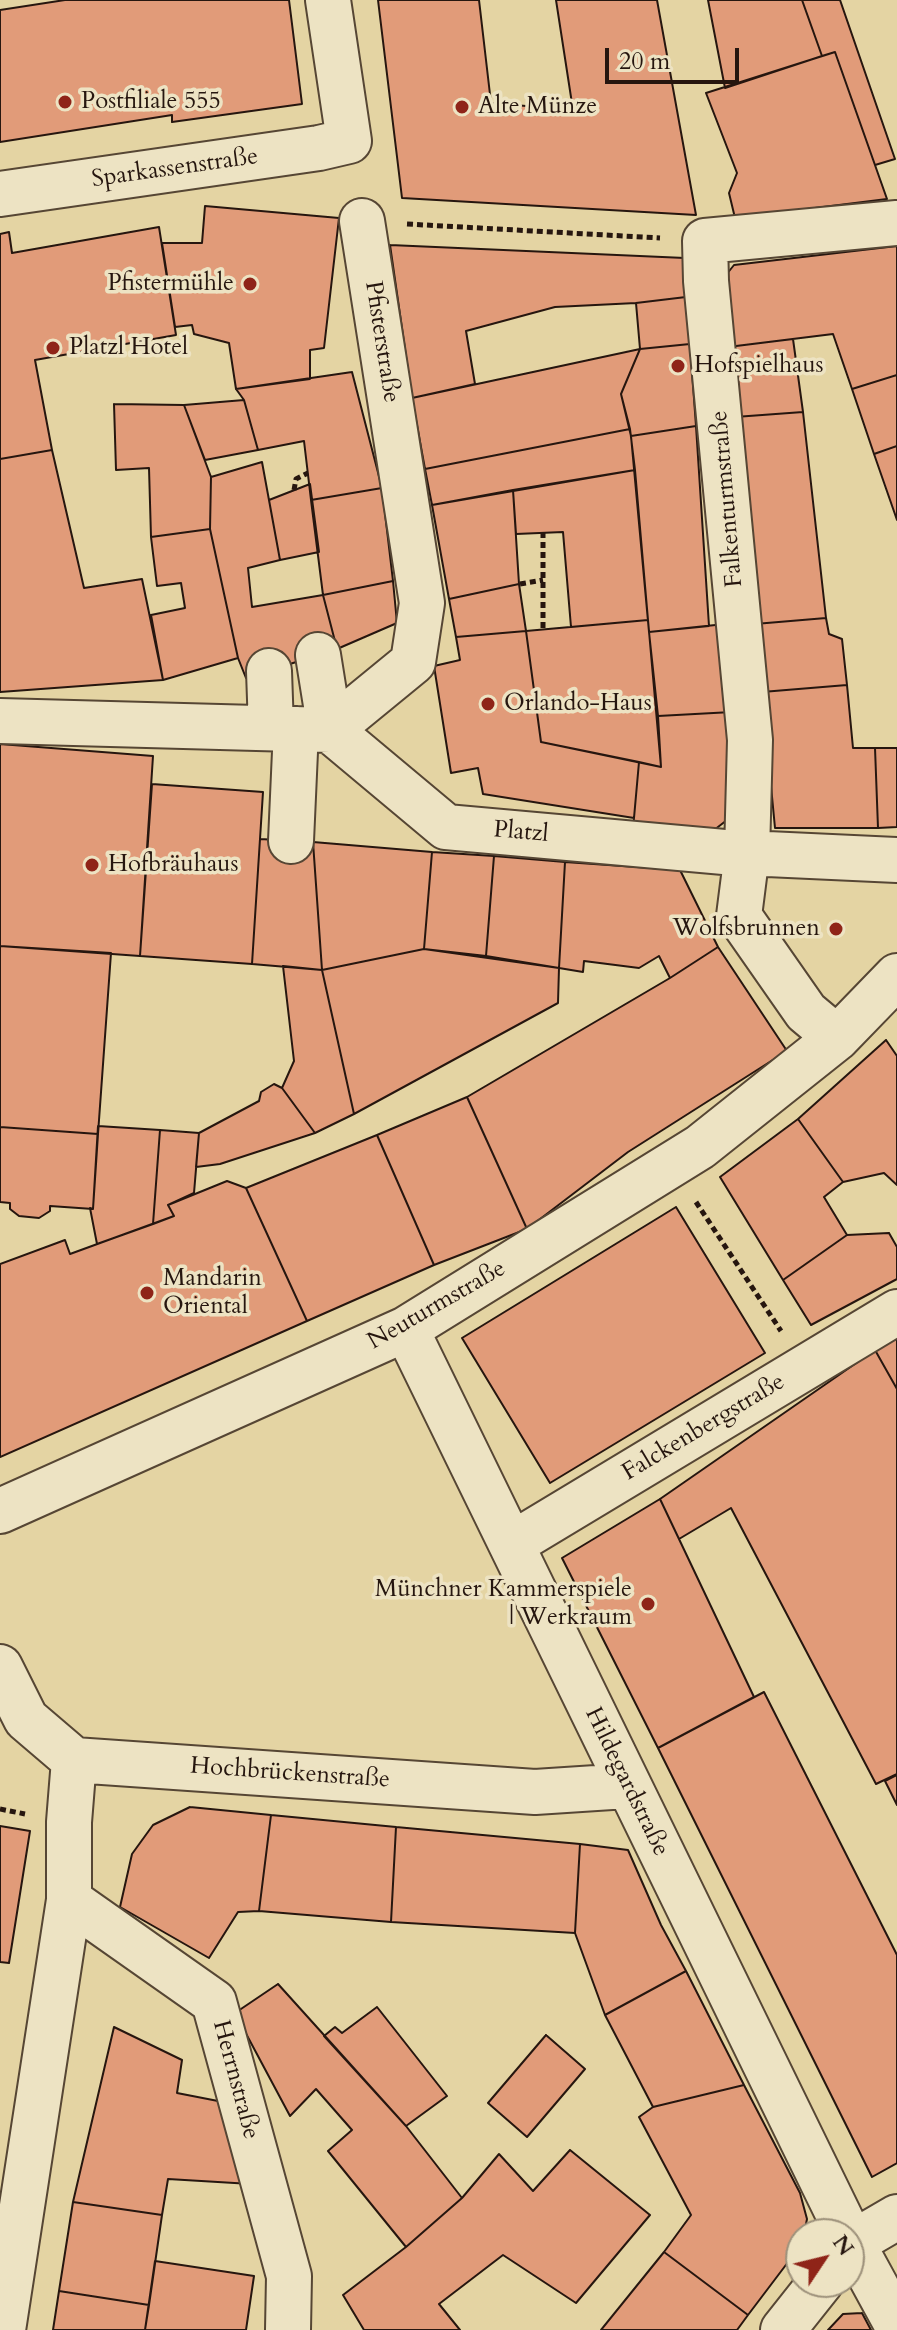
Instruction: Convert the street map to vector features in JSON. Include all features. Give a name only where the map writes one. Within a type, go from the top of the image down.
[{"type":"street","name":"Sparkassenstraße","points":[[0,194],[334,144],[328,0]]},
{"type":"street","name":"Pfisterstraße","points":[[299,729],[413,662],[436,601],[401,469],[362,221]]},
{"type":"street","points":[[705,241],[897,223]]},
{"type":"street","name":"Falkenturmstraße","points":[[705,241],[706,281],[750,740],[747,853],[739,916],[806,1012],[837,1038]]},
{"type":"street","points":[[291,841],[299,729],[318,655]]},
{"type":"street","points":[[269,671],[299,729]]},
{"type":"street","points":[[0,721],[299,729]]},
{"type":"street","name":"Platzl","points":[[299,729],[446,827],[747,853],[897,860]]},
{"type":"street","name":"Neuturmstraße","points":[[0,1511],[406,1329],[700,1147],[837,1038],[897,976]]},
{"type":"street","name":"Falckenbergstraße","points":[[512,1544],[897,1312]]},
{"type":"street","name":"Hildegardstraße","points":[[406,1329],[839,2218]]},
{"type":"street","points":[[0,1667],[26,1719],[74,1760],[69,1822],[69,1900],[3,2330]]},
{"type":"street","name":"Hochbrückenstraße","points":[[74,1760],[535,1792],[627,1786]]},
{"type":"street","name":"Herrnstraße","points":[[69,1900],[214,2002],[289,2276],[288,2330]]},
{"type":"street","points":[[865,2232],[897,2217]]},
{"type":"street","name":"Hildegardstraße","points":[[865,2268],[897,2325]]},
{"type":"street","points":[[783,2330],[808,2298]]},
{"type":"path","points":[[362,221],[705,241]]},
{"type":"path","points":[[294,490],[296,479],[308,473]]},
{"type":"path","points":[[543,532],[543,629]]},
{"type":"path","points":[[520,584],[543,580]]},
{"type":"path","points":[[697,1203],[788,1342]]},
{"type":"building","points":[[65,0],[289,0],[302,104],[172,122],[172,115],[0,142],[0,10]]},
{"type":"building","name":"Alte Münze","points":[[378,0],[479,0],[491,103],[573,110],[556,0],[657,0],[696,215],[402,198]]},
{"type":"building","points":[[708,0],[802,0],[822,56],[725,88]]},
{"type":"building","points":[[802,0],[840,0],[895,159],[875,165],[835,52],[822,56]]},
{"type":"building","points":[[835,52],[887,199],[735,218],[729,193],[737,173],[706,93]]},
{"type":"building","name":"Pfistermühle","points":[[205,206],[339,218],[324,348],[310,350],[310,379],[236,389],[229,343],[194,334],[192,325],[175,327],[162,243],[202,243]]},
{"type":"building","name":"Platzl Hotel","points":[[159,227],[176,335],[35,360],[52,450],[0,459],[0,234],[9,232],[12,253]]},
{"type":"building","points":[[390,245],[685,258],[686,297],[555,307],[466,331],[475,384],[412,398]]},
{"type":"building","points":[[897,246],[897,375],[852,389],[833,334],[728,347],[722,280],[734,265]]},
{"type":"building","points":[[686,297],[690,344],[640,349],[636,303]]},
{"type":"building","points":[[793,339],[803,412],[735,417],[728,347]]},
{"type":"building","points":[[690,344],[696,426],[631,436],[621,394],[640,349]]},
{"type":"building","points":[[640,349],[621,394],[630,429],[425,469],[412,398]]},
{"type":"building","points":[[352,372],[382,488],[311,500],[304,441],[258,450],[244,400],[236,389]]},
{"type":"building","points":[[897,375],[897,446],[874,454],[852,389]]},
{"type":"building","points":[[244,400],[258,450],[205,460],[184,405]]},
{"type":"building","points":[[114,404],[184,405],[211,477],[210,529],[151,537],[149,468],[116,470]]},
{"type":"building","points":[[803,412],[826,618],[755,624],[735,417]]},
{"type":"building","points":[[696,426],[709,626],[649,632],[631,436]]},
{"type":"building","points":[[630,429],[635,470],[432,505],[425,469]]},
{"type":"building","points":[[897,446],[897,520],[874,454]]},
{"type":"building","points":[[52,450],[84,588],[142,579],[163,680],[0,692],[0,459]]},
{"type":"building","points":[[262,462],[280,560],[248,568],[252,607],[323,595],[337,649],[246,678],[238,658],[210,529],[211,477]]},
{"type":"building","points":[[635,470],[648,620],[571,627],[563,532],[516,534],[513,490]]},
{"type":"building","points":[[310,484],[319,552],[280,560],[269,500]]},
{"type":"building","points":[[382,488],[393,581],[323,595],[311,500]]},
{"type":"building","points":[[513,490],[519,584],[449,599],[432,505]]},
{"type":"building","points":[[210,529],[238,658],[163,680],[151,615],[185,608],[181,583],[157,586],[151,537]]},
{"type":"building","points":[[393,581],[397,623],[337,649],[323,595]]},
{"type":"building","points":[[519,584],[526,631],[456,637],[449,599]]},
{"type":"building","points":[[826,618],[829,634],[842,639],[847,685],[762,692],[755,624]]},
{"type":"building","points":[[648,620],[661,767],[541,742],[526,631]]},
{"type":"building","points":[[725,624],[732,712],[658,716],[649,632]]},
{"type":"building","name":"Orlando-Haus","points":[[526,631],[541,742],[639,762],[634,818],[483,794],[478,768],[451,773],[434,666],[460,660],[456,637]]},
{"type":"building","points":[[847,685],[853,748],[875,748],[878,828],[775,828],[762,692]]},
{"type":"building","points":[[732,712],[727,820],[709,834],[633,829],[639,762],[661,767],[658,716]]},
{"type":"building","points":[[0,744],[153,756],[140,956],[0,946]]},
{"type":"building","points":[[875,748],[897,748],[897,827],[878,828]]},
{"type":"building","points":[[152,784],[263,792],[252,964],[140,956]]},
{"type":"building","points":[[260,839],[313,842],[322,970],[252,964]]},
{"type":"building","points":[[313,842],[432,852],[424,949],[322,970]]},
{"type":"building","points":[[432,852],[494,856],[486,956],[424,949]]},
{"type":"building","points":[[494,856],[565,862],[559,968],[486,956]]},
{"type":"building","points":[[565,862],[680,870],[718,947],[670,978],[659,956],[639,968],[584,961],[583,972],[559,968]]},
{"type":"building","points":[[0,946],[111,953],[98,1134],[0,1127]]},
{"type":"building","points":[[718,947],[787,1051],[628,1152],[527,1229],[467,1097]]},
{"type":"building","points":[[424,949],[559,968],[558,1003],[354,1114],[322,970]]},
{"type":"building","points":[[283,966],[322,970],[354,1114],[315,1133],[282,1088],[294,1061]]},
{"type":"building","points":[[886,1040],[897,1056],[897,1185],[884,1173],[843,1182],[798,1119]]},
{"type":"building","points":[[274,1084],[282,1088],[315,1133],[220,1164],[196,1167],[199,1133],[259,1101],[261,1092]]},
{"type":"building","points":[[467,1097],[527,1229],[434,1265],[377,1135]]},
{"type":"building","points":[[798,1119],[843,1182],[824,1197],[847,1235],[783,1280],[720,1177]]},
{"type":"building","points":[[98,1126],[160,1130],[153,1224],[97,1244],[90,1208],[93,1209]]},
{"type":"building","points":[[0,1127],[98,1134],[93,1209],[50,1206],[50,1211],[39,1218],[19,1216],[10,1209],[10,1203],[0,1202]]},
{"type":"building","points":[[160,1130],[199,1133],[194,1193],[168,1205],[174,1216],[153,1224]]},
{"type":"building","points":[[377,1135],[434,1265],[307,1321],[246,1188]]},
{"type":"building","name":"Mandarin Oriental","points":[[227,1181],[246,1188],[307,1321],[0,1457],[0,1264],[65,1240],[70,1254],[174,1216],[168,1205]]},
{"type":"building","points":[[676,1207],[765,1353],[550,1483],[462,1338]]},
{"type":"building","points":[[889,1233],[897,1247],[897,1279],[811,1325],[783,1280],[847,1235]]},
{"type":"building","points":[[897,1338],[897,1389],[875,1350]]},
{"type":"building","points":[[875,1350],[897,1389],[897,1774],[876,1784],[731,1508],[679,1539],[660,1499]]},
{"type":"building","name":"Münchner Kammerspiele | Werkraum","points":[[660,1499],[754,1697],[658,1748],[562,1558]]},
{"type":"building","points":[[764,1692],[897,1955],[897,2163],[872,2177],[658,1748]]},
{"type":"building","points":[[897,1775],[897,1805],[885,1781]]},
{"type":"building","points":[[190,1807],[271,1815],[259,1911],[238,1912],[209,1958],[120,1907],[132,1854],[153,1825]]},
{"type":"building","points":[[271,1815],[396,1827],[391,1922],[259,1911]]},
{"type":"building","points":[[0,1826],[30,1831],[9,1963],[0,1962]]},
{"type":"building","points":[[396,1827],[580,1844],[575,1933],[391,1922]]},
{"type":"building","points":[[580,1844],[628,1850],[661,1925],[686,1971],[605,2015],[575,1933]]},
{"type":"building","points":[[686,1971],[744,2085],[653,2107],[605,2015]]},
{"type":"building","points":[[278,1984],[406,2126],[462,2198],[406,2247],[328,2151],[352,2130],[316,2089],[290,2116],[235,2013]]},
{"type":"building","points":[[377,2007],[447,2096],[406,2126],[324,2036],[335,2027],[342,2033]]},
{"type":"building","points":[[114,2027],[182,2060],[177,2093],[218,2101],[251,2184],[168,2179],[162,2215],[73,2202]]},
{"type":"building","points":[[546,2035],[585,2069],[527,2137],[488,2103]]},
{"type":"building","points":[[744,2085],[800,2193],[807,2218],[785,2218],[785,2266],[748,2315],[664,2252],[691,2215],[639,2117],[653,2107]]},
{"type":"building","points":[[570,2150],[650,2215],[576,2303],[503,2255],[439,2304],[460,2330],[364,2330],[343,2295],[406,2247],[462,2198],[499,2154],[533,2191]]},
{"type":"building","points":[[73,2202],[162,2215],[149,2305],[59,2291]]},
{"type":"building","points":[[664,2252],[748,2315],[737,2330],[601,2330]]},
{"type":"building","points":[[155,2261],[254,2276],[246,2330],[145,2330]]},
{"type":"building","points":[[59,2291],[149,2305],[145,2330],[53,2330]]},
{"type":"building","points":[[862,2313],[871,2330],[828,2330],[843,2314]]},
{"type":"place","name":"Postfiliale 555","points":[[65,102]]},
{"type":"place","name":"Alte Münze","points":[[462,107]]},
{"type":"place","name":"Pfistermühle","points":[[250,284]]},
{"type":"place","name":"Platzl Hotel","points":[[53,348]]},
{"type":"place","name":"Hofspielhaus","points":[[678,366]]},
{"type":"place","name":"Orlando-Haus","points":[[488,704]]},
{"type":"place","name":"Hofbräuhaus","points":[[92,865]]},
{"type":"place","name":"Wolfsbrunnen","points":[[836,929]]},
{"type":"place","name":"Mandarin Oriental","points":[[147,1293]]},
{"type":"place","name":"Münchner Kammerspiele | Werkraum","points":[[648,1604]]}]
